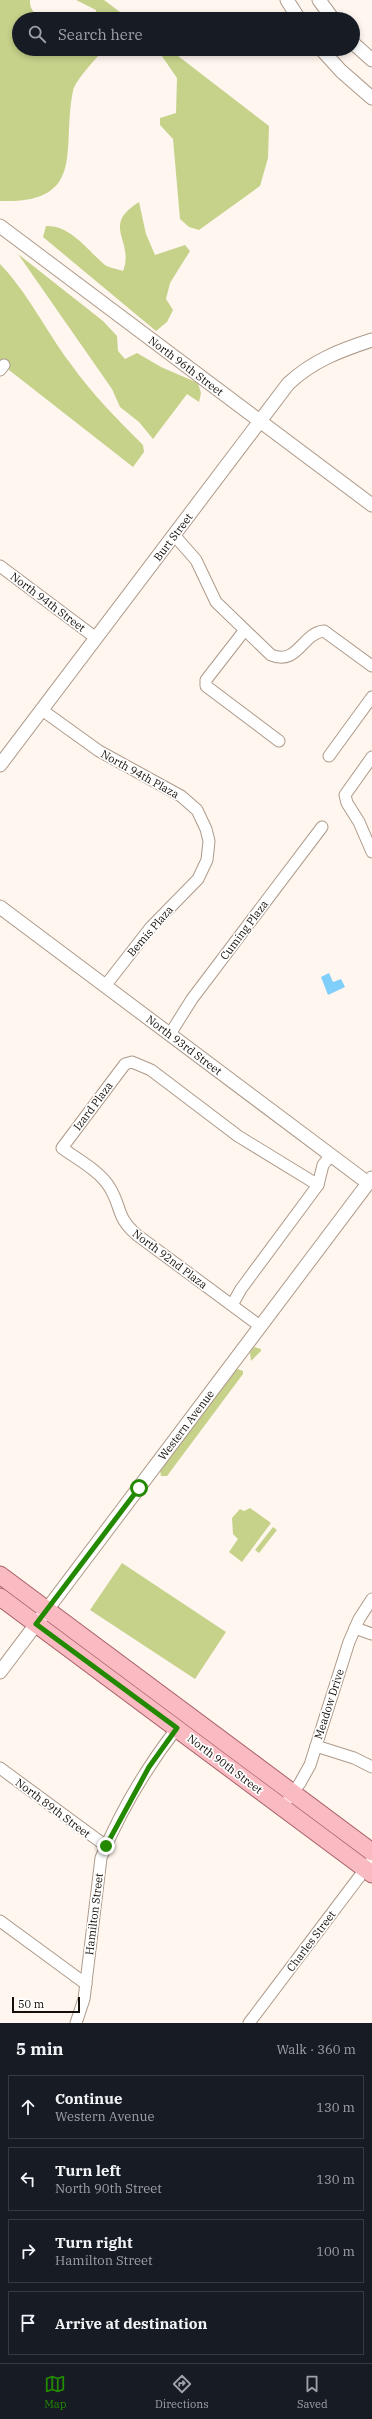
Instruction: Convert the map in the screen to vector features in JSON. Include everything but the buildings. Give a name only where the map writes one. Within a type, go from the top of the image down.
[{"type":"main road","name":"North 90th Street","points":[[0,1575],[372,1852]]},
{"type":"main road","name":"North 90th Street","points":[[0,1596],[282,1807],[370,1868]]},
{"type":"street","points":[[287,0],[295,12]]},
{"type":"street","points":[[319,0],[328,12]]},
{"type":"street","points":[[360,49],[372,60]]},
{"type":"street","points":[[327,56],[344,74],[372,98]]},
{"type":"street","name":"North 96th Street","points":[[0,226],[372,505]]},
{"type":"street","name":"Burt Street","points":[[0,765],[282,392],[299,374],[328,356],[372,340]]},
{"type":"street","points":[[174,535],[196,560],[216,602],[244,631],[271,655],[284,658],[320,631],[328,632],[372,666]]},
{"type":"street","name":"North 94th Street","points":[[0,566],[96,638]]},
{"type":"street","points":[[244,631],[206,680],[206,686],[279,741]]},
{"type":"street","points":[[329,756],[372,697]]},
{"type":"street","name":"North 94th Plaza","points":[[42,710],[99,752],[189,801],[202,819],[209,841],[207,860],[198,879]]},
{"type":"street","points":[[372,757],[345,795],[372,852]]},
{"type":"street","name":"Cuming Plaza","points":[[170,1034],[192,999],[322,827]]},
{"type":"street","name":"Bemis Plaza","points":[[105,986],[151,926],[198,879]]},
{"type":"street","name":"North 93rd Street","points":[[0,907],[331,1155],[370,1181]]},
{"type":"street","name":"Izard Plaza","points":[[62,1148],[125,1064],[132,1062],[151,1070],[238,1136],[318,1185]]},
{"type":"street","name":"North 92nd Plaza","points":[[62,1148],[101,1177],[109,1187],[121,1218],[126,1226],[260,1326]]},
{"type":"street","points":[[232,1305],[241,1289],[318,1185],[323,1165],[331,1155]]},
{"type":"street","name":"Western Avenue","points":[[0,1672],[370,1181]]},
{"type":"street","name":"Meadow Drive","points":[[282,1807],[305,1775],[356,1628],[364,1609],[372,1599]]},
{"type":"street","points":[[356,1628],[372,1634]]},
{"type":"street","name":"Hamilton Street","points":[[76,2023],[82,2009],[86,1984],[98,1871],[106,1846],[149,1767],[177,1728]]},
{"type":"street","points":[[316,1746],[354,1758],[372,1767]]},
{"type":"street","name":"North 89th Street","points":[[0,1768],[106,1846]]},
{"type":"street","name":"Charles Street","points":[[249,2023],[370,1868]]},
{"type":"street","points":[[0,1921],[86,1984]]},
{"type":"green space","points":[[0,0],[30,0],[31,8],[33,12],[12,12],[12,56],[98,56],[82,75],[73,91],[70,112],[68,152],[65,168],[59,183],[47,193],[28,199],[0,201]]},
{"type":"green space","points":[[76,0],[104,0],[120,12],[96,12],[96,10]]},
{"type":"green space","points":[[162,56],[178,56],[269,126],[268,158],[260,186],[199,230],[189,227],[180,219],[173,139],[160,125],[160,118],[176,113],[177,78]]},
{"type":"green space","points":[[139,202],[146,234],[155,255],[185,245],[190,251],[170,283],[166,299],[173,310],[167,322],[156,331],[43,237],[46,226],[63,230],[71,234],[105,265],[123,271],[126,260],[120,226],[122,219],[128,211]]},
{"type":"green space","points":[[18,254],[103,321],[117,336],[118,351],[125,359],[137,353],[161,367],[198,383],[201,393],[199,402],[187,394],[153,439],[139,422],[120,407],[112,389]]},
{"type":"green space","points":[[0,264],[19,287],[78,374],[105,406],[143,445],[144,452],[133,467],[9,370],[8,364],[0,361]]},
{"type":"green space","points":[[254,1347],[261,1349],[261,1351],[251,1361],[250,1353]]},
{"type":"green space","points":[[238,1369],[243,1371],[243,1374],[167,1476],[161,1476],[160,1470],[233,1372]]},
{"type":"green space","points":[[250,1508],[271,1523],[242,1562],[229,1552],[238,1539],[233,1534],[232,1518],[240,1509],[244,1511]]},
{"type":"green space","points":[[273,1527],[277,1530],[259,1553],[255,1550]]},
{"type":"green space","points":[[122,1563],[226,1632],[195,1679],[90,1610]]},
{"type":"water","points":[[329,973],[333,982],[341,979],[345,987],[328,995],[321,977]]},
{"type":"route","points":[[106,1846],[110,1836],[149,1767],[177,1728],[36,1624],[139,1488]]}]
